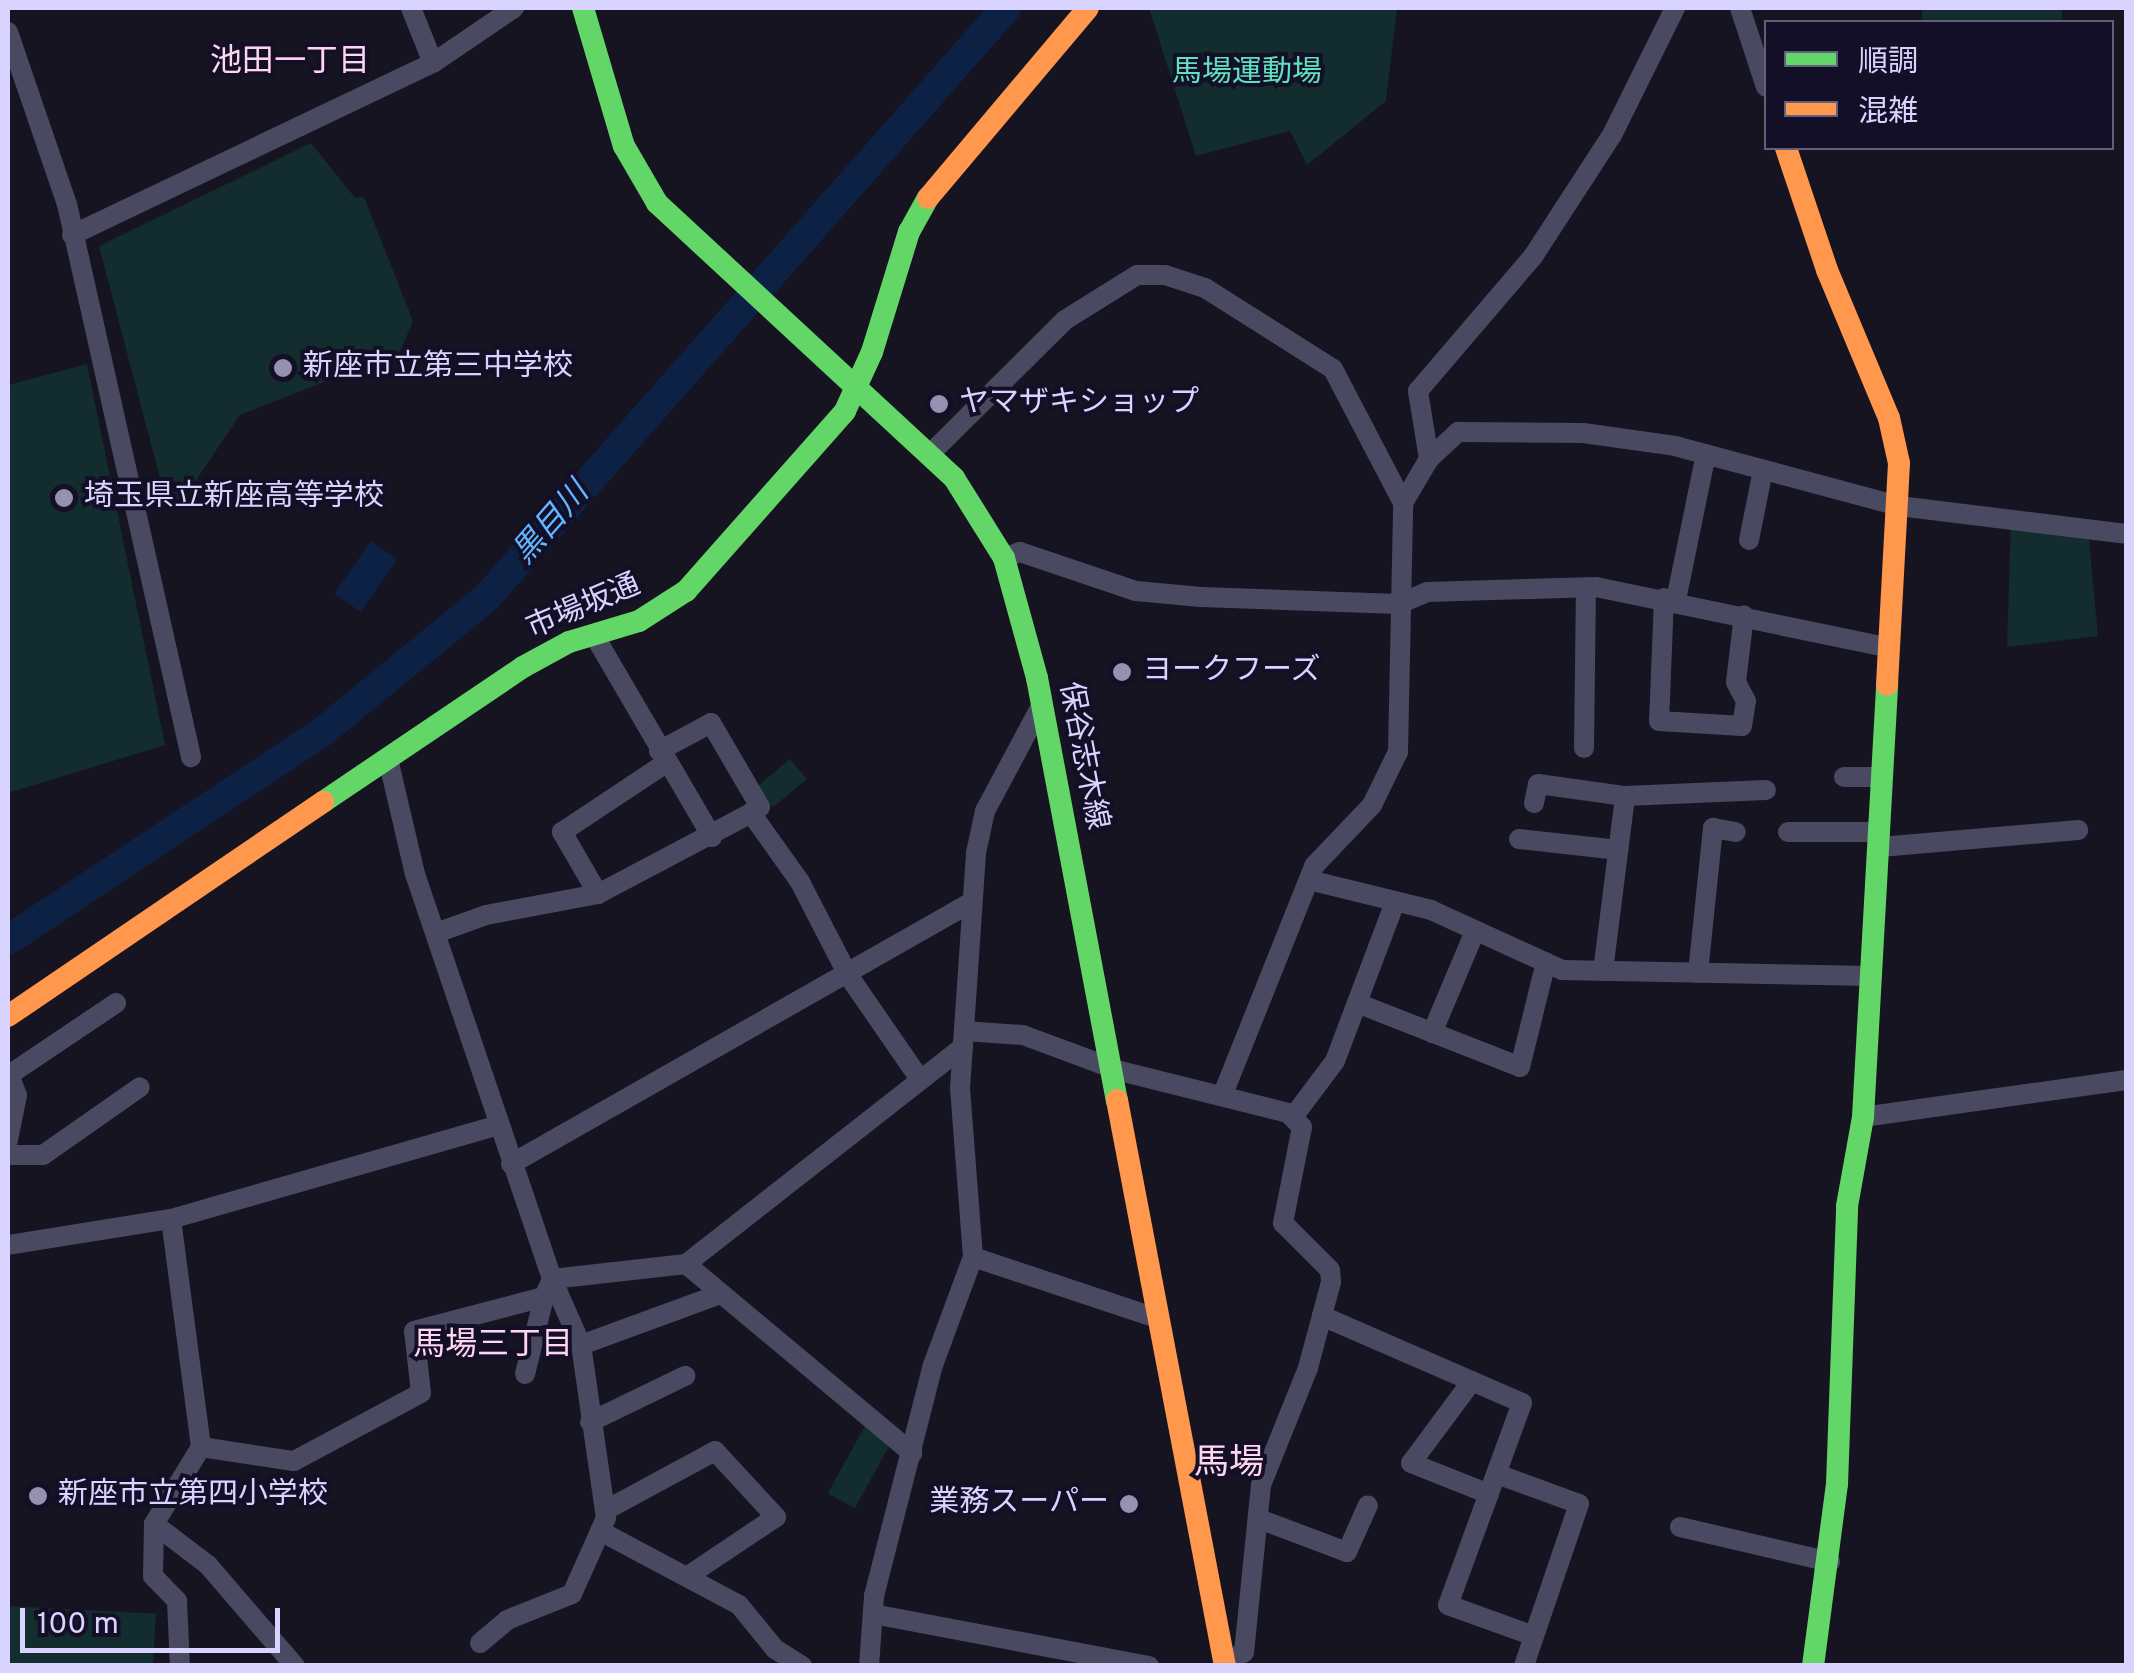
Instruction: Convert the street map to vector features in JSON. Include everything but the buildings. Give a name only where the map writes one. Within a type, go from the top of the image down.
[{"type":"street","points":[[410,8],[433,63]]},
{"type":"street","points":[[72,235],[433,63],[514,8]]},
{"type":"street","name":"保谷志木線","points":[[582,8],[630,160],[657,203],[706,254],[930,454],[969,497],[1004,558],[1041,706],[1225,1665]]},
{"type":"street","name":"市場坂通","points":[[8,1016],[544,654],[639,621],[686,591],[822,442],[858,390],[909,232],[938,178],[1088,8]]},
{"type":"street","points":[[1430,459],[1418,390],[1534,255],[1612,135],[1676,8]]},
{"type":"street","points":[[1740,8],[1764,81]]},
{"type":"street","points":[[8,32],[72,235],[191,757]]},
{"type":"street","points":[[1787,150],[1827,270],[1889,418],[1899,462],[1863,1117],[1847,1206],[1830,1562],[1813,1666]]},
{"type":"street","points":[[930,454],[1065,320],[1137,275],[1166,276],[1205,288],[1332,369],[1402,503],[1398,752],[1372,805],[1326,846],[1223,1094]]},
{"type":"street","points":[[1402,503],[1430,459],[1458,432],[1583,433],[1706,454],[1898,506],[2126,534]]},
{"type":"street","points":[[1706,454],[1670,599],[1659,721],[1742,726],[1746,701],[1736,682],[1744,615]]},
{"type":"street","points":[[1749,540],[1764,470]]},
{"type":"street","points":[[1004,558],[1030,554],[1162,595],[1399,604],[1427,592],[1586,588],[1670,599],[1886,647]]},
{"type":"street","points":[[1584,748],[1586,588]]},
{"type":"street","points":[[594,636],[712,837]]},
{"type":"street","points":[[869,1666],[873,1614],[933,1365],[973,1257],[963,1039],[970,903],[985,812],[1041,706]]},
{"type":"street","points":[[436,933],[486,915],[598,894],[712,837],[760,808],[711,723],[562,832],[598,894]]},
{"type":"street","points":[[388,759],[436,933],[548,1288],[581,1345],[603,1520],[572,1594],[507,1620],[480,1644]]},
{"type":"street","points":[[1844,778],[1882,778]]},
{"type":"street","points":[[1534,803],[1538,784],[1625,796],[1766,790]]},
{"type":"street","points":[[1603,971],[1625,796]]},
{"type":"street","points":[[751,813],[800,882],[848,975],[919,1078]]},
{"type":"street","points":[[1698,973],[1713,828],[1736,832]]},
{"type":"street","points":[[1788,832],[1880,839],[2078,830]]},
{"type":"street","points":[[1519,839],[1618,850]]},
{"type":"street","points":[[1309,880],[1395,902],[1475,931],[1562,970],[1872,976]]},
{"type":"street","points":[[1293,1117],[1335,1061],[1395,902]]},
{"type":"street","points":[[512,1164],[970,903]]},
{"type":"street","points":[[1432,1032],[1475,931]]},
{"type":"street","points":[[1357,1004],[1520,1066],[1546,962]]},
{"type":"street","points":[[8,1140],[17,1095],[8,1073],[116,1003]]},
{"type":"street","points":[[201,1447],[294,1460],[420,1393],[414,1331],[548,1288],[686,1264],[742,1226],[963,1039],[1023,1034],[1110,1065],[1293,1117],[1302,1127],[1283,1223],[1330,1270],[1322,1316],[1262,1484],[1244,1652],[1225,1665]]},
{"type":"street","points":[[1863,1117],[2126,1080]]},
{"type":"street","points":[[8,1155],[43,1155],[140,1087]]},
{"type":"street","points":[[8,1245],[172,1219],[496,1126]]},
{"type":"street","points":[[172,1219],[201,1447],[154,1524],[153,1576],[177,1601],[180,1666]]},
{"type":"street","points":[[973,1257],[1159,1319]]},
{"type":"street","points":[[686,1264],[912,1454]]},
{"type":"street","points":[[525,1374],[548,1288]]},
{"type":"street","points":[[581,1345],[720,1294]]},
{"type":"street","points":[[1322,1316],[1522,1403],[1448,1604],[1534,1636]]},
{"type":"street","points":[[590,1422],[685,1376]]},
{"type":"street","points":[[1472,1381],[1411,1463],[1578,1504],[1524,1666]]},
{"type":"street","points":[[603,1520],[716,1451],[776,1517],[688,1576]]},
{"type":"street","points":[[1259,1519],[1348,1552],[1368,1504]]},
{"type":"street","points":[[603,1520],[740,1605],[775,1649],[802,1666]]},
{"type":"street","points":[[154,1524],[208,1565],[295,1666]]},
{"type":"street","points":[[1680,1527],[1830,1562]]},
{"type":"street","points":[[873,1614],[1149,1666]]},
{"type":"green space","name":"馬場運動場","points":[[1149,8],[1397,8],[1386,101],[1307,165],[1290,131],[1196,156]]},
{"type":"green space","points":[[1922,8],[2062,8],[2062,20],[1922,20]]},
{"type":"green space","points":[[311,143],[355,198],[364,197],[413,321],[400,352],[240,415],[184,498],[166,501],[99,246]]},
{"type":"green space","name":"埼玉県立新座高等学校","points":[[87,364],[165,745],[8,793],[8,385]]},
{"type":"green space","points":[[2011,520],[2088,530],[2098,636],[2007,647]]},
{"type":"green space","points":[[790,759],[807,779],[773,807],[756,787]]},
{"type":"green space","points":[[865,1426],[892,1441],[855,1508],[828,1493]]},
{"type":"green space","points":[[8,1606],[156,1614],[153,1666],[8,1665]]},
{"type":"water","points":[[371,541],[397,559],[361,612],[334,593]]},
{"type":"waterway","name":"黒目川","points":[[8,940],[321,733],[487,597],[1006,8]]},
{"type":"traffic: fast","points":[[583,8],[624,146],[657,203],[954,478],[1004,558],[1037,678],[1117,1100]]},
{"type":"traffic: fast","points":[[323,802],[523,667],[569,642],[639,621],[686,591],[845,411],[872,352],[909,232],[928,198]]},
{"type":"traffic: fast","points":[[1813,1666],[1837,1484],[1847,1206],[1863,1117],[1887,685]]},
{"type":"traffic: slow","points":[[928,198],[1088,8]]},
{"type":"traffic: slow","points":[[1787,150],[1827,270],[1889,418],[1899,463],[1887,685]]},
{"type":"traffic: slow","points":[[8,1016],[323,802]]},
{"type":"traffic: slow","points":[[1117,1100],[1225,1666]]},
{"type":"place","name":"新座市立第三中学校","points":[[283,368]]},
{"type":"place","name":"ヤマザキショップ","points":[[939,404]]},
{"type":"place","name":"埼玉県立新座高等学校","points":[[64,498]]},
{"type":"place","name":"ヨークフーズ","points":[[1122,672]]},
{"type":"place","name":"新座市立第四小学校","points":[[38,1496]]},
{"type":"place","name":"業務スーパー","points":[[1129,1504]]},
{"type":"district","name":"池田一丁目","points":[[290,63]]},
{"type":"district","name":"馬場三丁目","points":[[493,1346]]},
{"type":"district","name":"馬場","points":[[1229,1464]]}]
